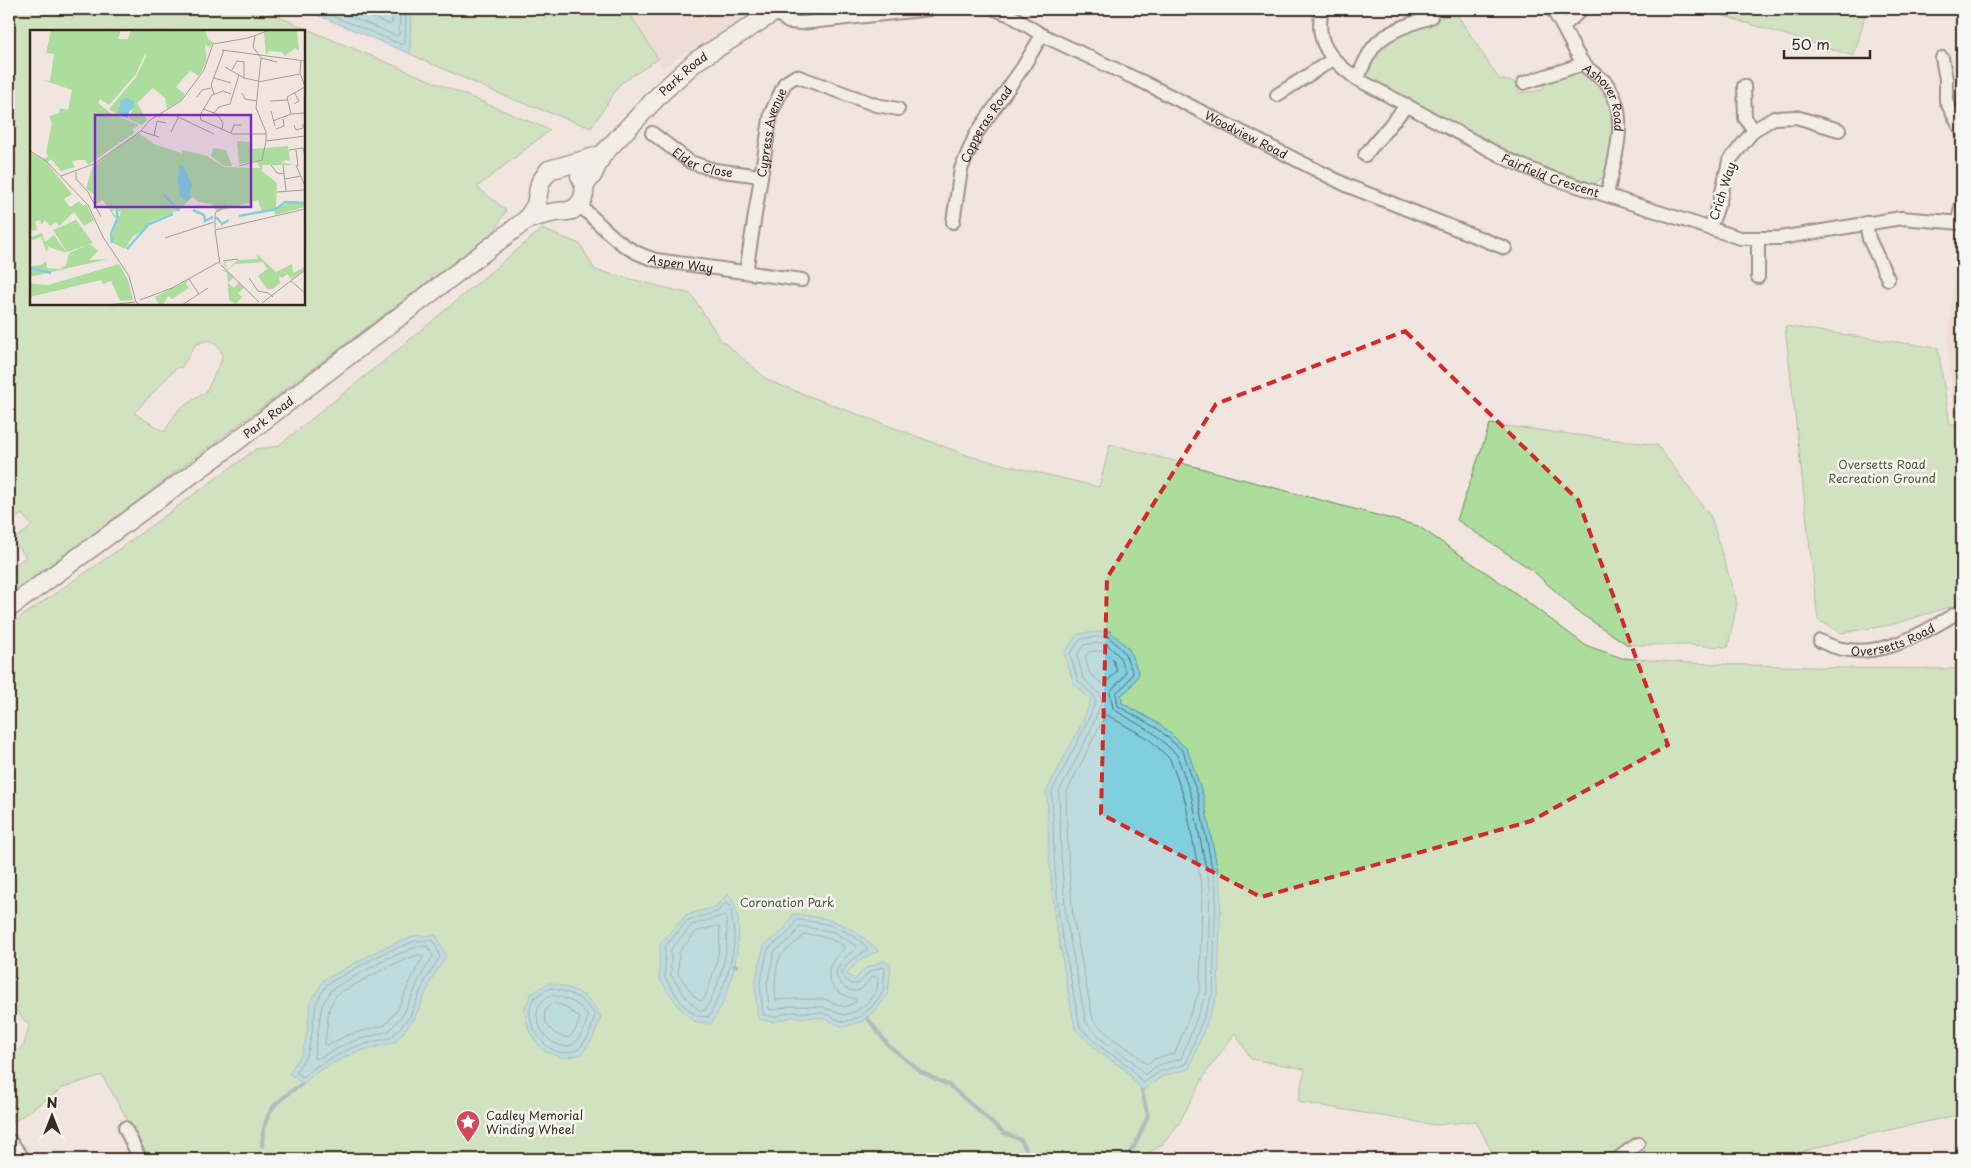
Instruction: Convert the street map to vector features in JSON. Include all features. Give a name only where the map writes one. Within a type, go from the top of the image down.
[{"type":"main road","name":"Park Road","points":[[526,220],[572,210],[579,205],[584,194],[584,186],[593,174],[602,155],[663,91],[696,62],[777,10]]},
{"type":"main road","name":"Park Road","points":[[9,608],[232,445],[526,220],[536,206],[540,183],[549,170],[602,155]]},
{"type":"main road","points":[[564,167],[578,174],[584,186]]},
{"type":"main road","points":[[539,191],[545,205],[558,212]]},
{"type":"street","points":[[777,10],[788,22],[801,23],[930,9]]},
{"type":"street","name":"Woodview Road","points":[[995,9],[1010,15],[1042,35],[1147,84],[1348,186],[1505,248]]},
{"type":"street","points":[[1277,95],[1332,60],[1325,48],[1322,35],[1320,19],[1322,9]]},
{"type":"street","name":"Ashover Road","points":[[1552,9],[1564,26],[1583,64],[1606,84],[1614,100],[1620,133],[1607,195]]},
{"type":"street","points":[[1564,26],[1582,9]]},
{"type":"street","points":[[1357,79],[1368,55],[1379,42],[1390,34],[1431,17]]},
{"type":"street","name":"Copperas Road","points":[[952,222],[961,169],[976,134],[1023,68],[1042,35]]},
{"type":"street","points":[[1942,58],[1946,79],[1946,101],[1962,131]]},
{"type":"street","name":"Fairfield Crescent","points":[[1332,60],[1357,79],[1508,160],[1549,177],[1740,238],[1780,238],[1901,218],[1960,223]]},
{"type":"street","points":[[1524,83],[1583,64]]},
{"type":"street","name":"Cypress Avenue","points":[[746,272],[771,113],[785,83],[796,76],[876,105],[898,109]]},
{"type":"street","points":[[1744,86],[1745,118],[1754,130]]},
{"type":"street","points":[[1365,155],[1406,105]]},
{"type":"street","name":"Crich Way","points":[[1710,228],[1720,200],[1729,161],[1754,130],[1774,118],[1796,116],[1839,130]]},
{"type":"street","name":"Elder Close","points":[[652,133],[690,162],[715,170],[761,176]]},
{"type":"street","name":"Aspen Way","points":[[579,205],[624,247],[639,255],[656,260],[802,280]]},
{"type":"street","points":[[1960,223],[1962,205]]},
{"type":"street","points":[[1866,223],[1869,239],[1888,279]]},
{"type":"street","points":[[1758,239],[1758,277]]},
{"type":"street","name":"Oversetts Road","points":[[1820,641],[1835,649],[1856,652],[1887,647],[1916,637],[1962,610]]},
{"type":"street","points":[[125,1128],[135,1158]]},
{"type":"street","points":[[9,1140],[24,1159]]},
{"type":"street","points":[[1617,1159],[1638,1144]]},
{"type":"highlighted area","points":[[1405,331],[1578,500],[1668,745],[1531,821],[1261,897],[1101,814],[1107,578],[1216,404]]},
{"type":"shaded area","points":[[627,9],[758,9],[663,67]]},
{"type":"shaded area","points":[[1959,228],[1962,228],[1962,423],[1954,422],[1948,340]]},
{"type":"green space","points":[[9,9],[262,9],[550,130],[477,187],[506,210],[494,232],[104,526],[21,586],[9,592],[9,570],[26,557],[14,540],[32,526],[22,514],[9,523]],"holes":[[[208,340],[216,344],[222,352],[222,359],[206,392],[179,409],[164,432],[134,413],[176,368],[182,367],[195,345]]]},
{"type":"green space","points":[[411,9],[627,9],[658,59],[620,84],[591,128],[502,95],[410,54]]},
{"type":"green space","points":[[1701,9],[1867,9],[1854,56]]},
{"type":"green space","points":[[1456,13],[1499,79],[1514,82],[1520,93],[1543,90],[1544,81],[1586,71],[1598,84],[1607,96],[1614,120],[1612,145],[1605,176],[1594,184],[1520,159],[1362,74],[1375,52],[1403,31]]},
{"type":"green space","name":"Coronation Park","points":[[542,229],[580,244],[595,270],[691,294],[721,340],[769,381],[972,457],[1099,487],[1110,444],[1418,526],[1510,589],[1585,645],[1622,658],[1691,663],[1839,668],[1962,669],[1962,1114],[1843,1140],[1778,1159],[1495,1159],[1476,1121],[1435,1125],[1298,1102],[1305,1069],[1251,1059],[1235,1033],[1206,1073],[1178,1125],[1162,1145],[1138,1159],[150,1159],[102,1075],[63,1088],[9,1125],[9,1056],[24,1046],[29,1026],[9,1002],[9,625],[111,555],[256,449],[278,446],[395,352]]},
{"type":"green space","name":"Oversetts Road Recreation Ground","points":[[1785,326],[1938,348],[1950,425],[1962,426],[1962,603],[1891,625],[1841,633],[1818,620]]},
{"type":"green space","points":[[1490,424],[1657,445],[1711,517],[1737,603],[1728,647],[1628,645],[1578,612],[1532,570],[1457,520]]},
{"type":"water","points":[[303,9],[411,9],[410,54]]},
{"type":"water","points":[[1110,631],[1129,649],[1139,674],[1130,688],[1121,695],[1122,703],[1161,725],[1187,749],[1203,795],[1221,887],[1218,993],[1189,1069],[1163,1076],[1142,1091],[1126,1070],[1100,1053],[1075,1029],[1055,919],[1049,855],[1047,790],[1080,727],[1091,700],[1074,684],[1064,653],[1078,634]]},
{"type":"water","points":[[728,894],[734,904],[739,930],[733,972],[726,996],[711,1024],[694,1021],[679,1007],[659,978],[660,944],[686,915],[715,907]]},
{"type":"water","points":[[793,914],[830,920],[840,924],[859,934],[879,951],[861,960],[850,970],[847,974],[854,980],[866,968],[884,961],[891,965],[888,994],[876,1010],[861,1022],[843,1027],[823,1018],[792,1017],[773,1022],[758,1019],[755,984],[764,945],[784,930]]},
{"type":"water","points":[[436,935],[446,956],[432,979],[414,1019],[395,1042],[353,1053],[320,1070],[302,1084],[289,1073],[302,1054],[311,1001],[324,980],[381,949],[414,936]]},
{"type":"water","points":[[549,983],[580,993],[591,1002],[601,1017],[593,1038],[581,1055],[562,1058],[542,1050],[529,1031],[524,1010],[531,994]]},
{"type":"waterway","points":[[867,1018],[888,1045],[921,1072],[950,1086],[1004,1133],[1021,1140],[1031,1159]]},
{"type":"waterway","points":[[262,1146],[265,1124],[272,1109],[284,1096],[302,1084]]},
{"type":"waterway","points":[[1125,1159],[1135,1145],[1148,1116],[1142,1091]]},
{"type":"place","name":"Cadley Memorial Winding Wheel","points":[[468,1143]]}]
